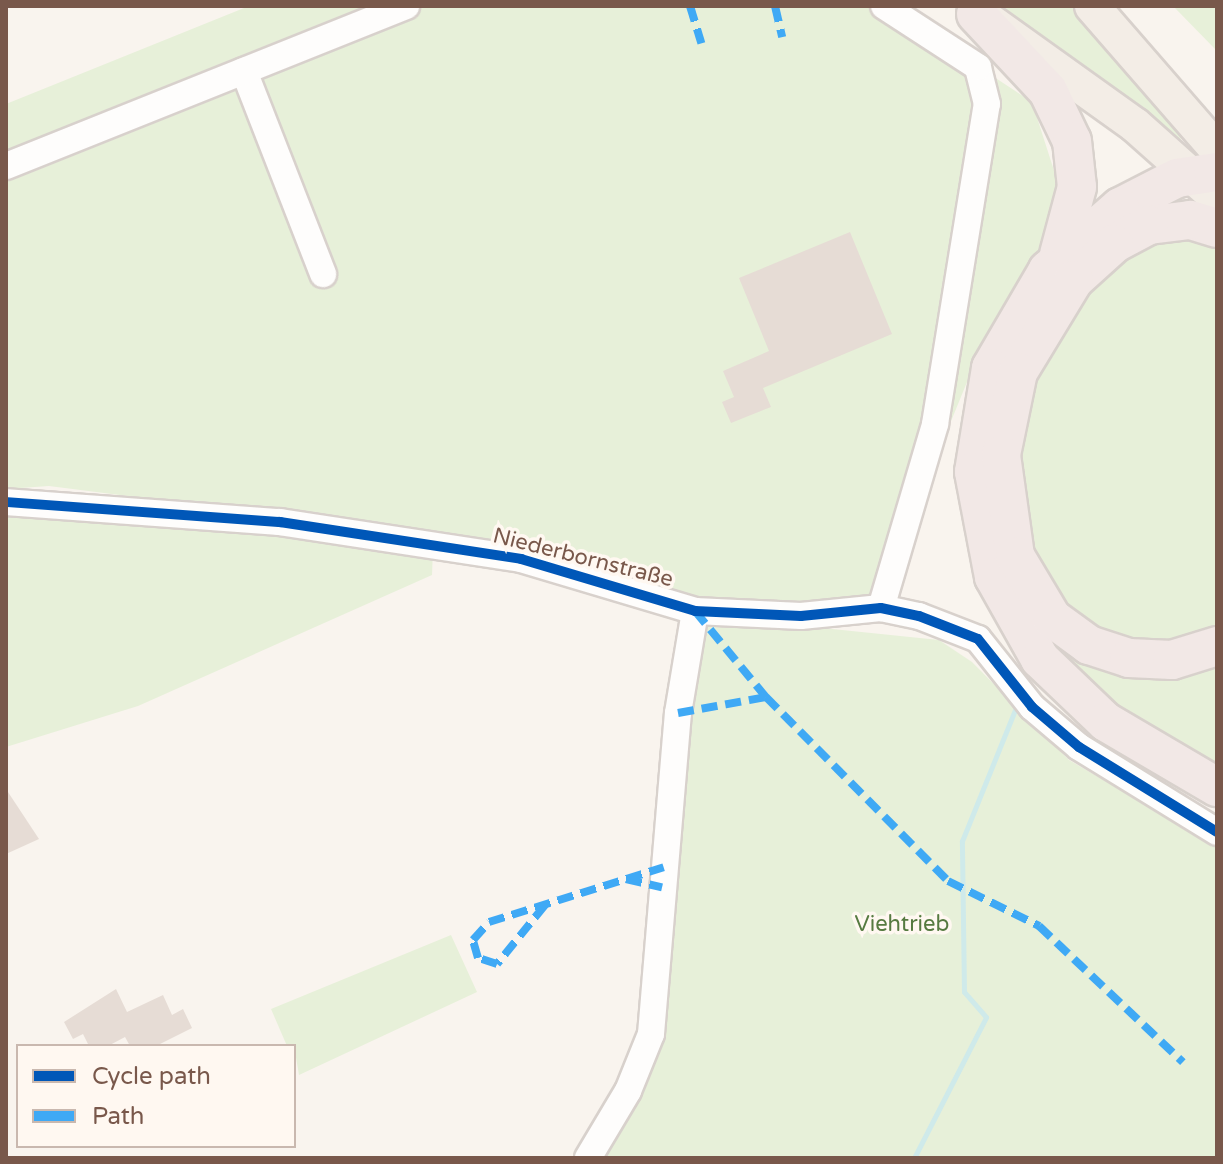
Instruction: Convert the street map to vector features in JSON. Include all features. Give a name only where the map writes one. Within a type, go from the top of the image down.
[{"type":"highway","points":[[970,10],[1048,91],[1072,141],[1077,187],[1056,260]]},
{"type":"highway","points":[[1211,173],[1120,207],[1056,260],[1019,309],[983,398],[974,472],[987,555],[1018,626],[1052,674],[1123,734],[1217,787]]},
{"type":"highway","points":[[1217,228],[1190,220],[1149,225],[1114,244],[1074,280],[1018,372],[1001,455],[1015,556],[1052,618],[1089,645],[1129,658],[1172,660],[1217,646]]},
{"type":"main road","points":[[1092,6],[1211,173]]},
{"type":"main road","points":[[970,10],[1036,48],[1211,173]]},
{"type":"lane","points":[[6,166],[406,6]]},
{"type":"lane","points":[[881,608],[935,424],[987,104],[978,67],[884,6]]},
{"type":"lane","points":[[244,71],[323,274]]},
{"type":"lane","points":[[935,424],[964,427]]},
{"type":"lane","name":"Niederbornstraße","points":[[6,502],[280,522],[491,554],[665,596],[695,611],[770,617],[881,608],[978,639],[1032,707],[1079,747],[1217,832]]},
{"type":"lane","points":[[588,1158],[628,1091],[651,1034],[678,713],[695,611]]},
{"type":"green space","points":[[249,6],[886,6],[1032,102],[1058,183],[1044,251],[976,360],[885,583],[854,607],[697,596],[536,548],[49,486],[6,489],[6,104]]},
{"type":"green space","points":[[1002,6],[1078,6],[1186,130],[1179,141]]},
{"type":"green space","points":[[1173,6],[1217,6],[1217,51]]},
{"type":"green space","points":[[1166,236],[1217,245],[1217,633],[1160,650],[1078,626],[1025,567],[1013,468],[1032,386],[1093,275]]},
{"type":"green space","points":[[6,511],[433,548],[432,575],[138,706],[6,747]]},
{"type":"green space","name":"Viehtrieb","points":[[696,615],[939,640],[972,662],[1069,760],[1217,846],[1217,1158],[590,1158],[635,1094]]},
{"type":"green space","points":[[1027,617],[1217,661],[1217,776],[1077,684]]},
{"type":"green space","points":[[451,935],[477,992],[299,1075],[296,1044],[286,1044],[271,1009]]},
{"type":"building","points":[[850,232],[892,334],[763,388],[771,407],[731,423],[722,402],[734,397],[723,371],[769,351],[739,278]]},
{"type":"building","points":[[6,789],[39,839],[6,854]]},
{"type":"building","points":[[116,989],[127,1012],[163,995],[172,1015],[183,1009],[192,1028],[160,1044],[129,1044],[125,1037],[112,1044],[88,1044],[83,1034],[73,1039],[64,1022]]},
{"type":"waterway","points":[[914,1158],[986,1017],[964,992],[962,841],[1015,710]]},
{"type":"marked path","points":[[690,6],[701,43]]},
{"type":"marked path","points":[[775,6],[782,37]]},
{"type":"marked path","points":[[695,611],[766,697],[948,881],[1039,926],[1183,1062]]},
{"type":"marked path","points":[[678,713],[766,697]]},
{"type":"marked path","points":[[545,905],[497,964],[478,958],[473,940],[489,922],[664,867]]},
{"type":"marked path","points":[[626,879],[662,887]]},
{"type":"cycle path","points":[[6,502],[280,522],[521,559],[695,611],[801,616],[881,608],[919,616],[978,639],[1032,707],[1079,747],[1217,832]]}]
